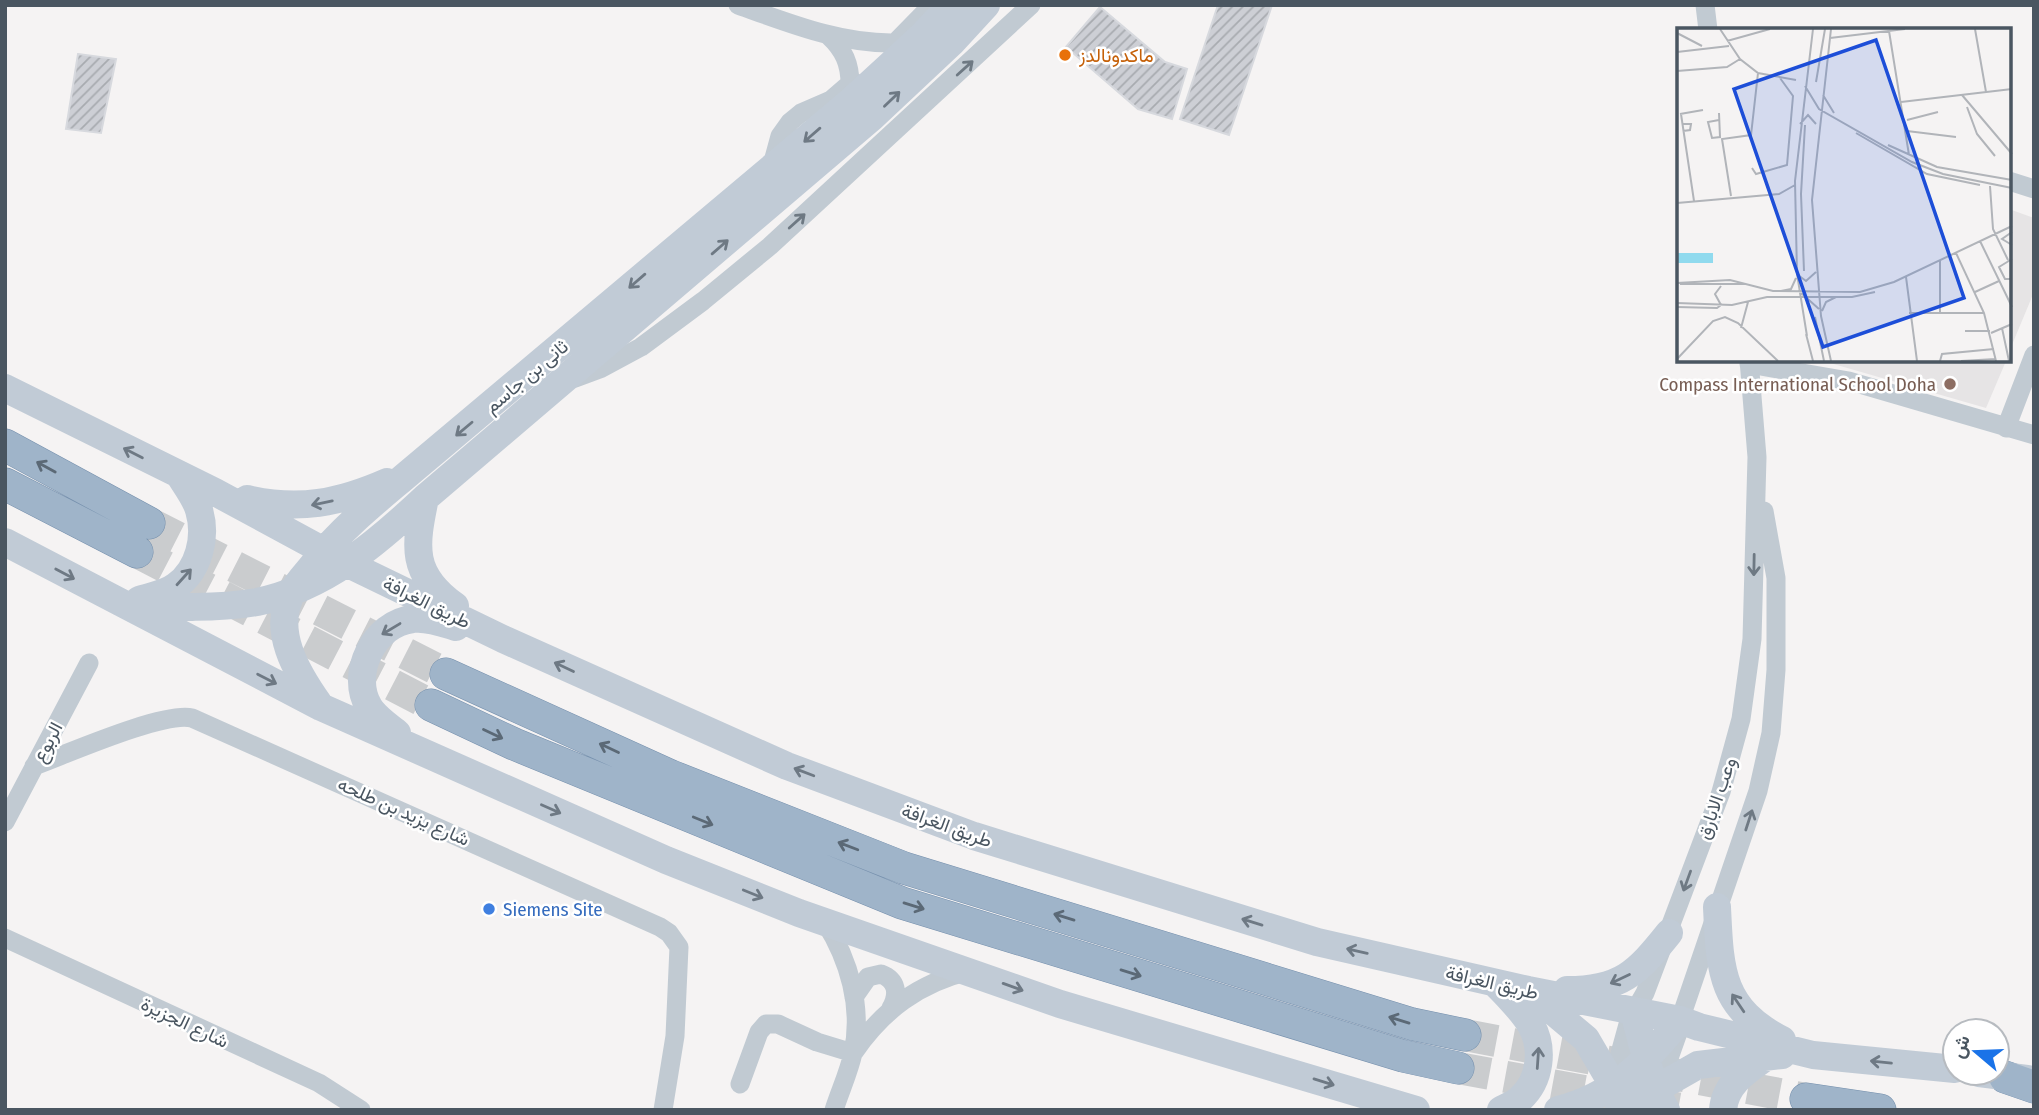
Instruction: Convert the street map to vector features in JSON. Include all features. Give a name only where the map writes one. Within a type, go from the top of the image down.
[{"type":"highway","points":[[5,444],[149,523]]},
{"type":"highway","points":[[5,484],[137,552]]},
{"type":"highway","points":[[446,674],[671,776],[904,868],[1412,1024],[1465,1035]]},
{"type":"highway","points":[[431,705],[514,744],[902,903],[1403,1056],[1458,1068]]},
{"type":"highway","points":[[1806,1099],[1880,1110]]},
{"type":"main road","name":"ثانى بن جاسم","points":[[337,557],[347,526],[771,170],[904,53],[951,5]]},
{"type":"main road","name":"ثانى بن جاسم","points":[[321,707],[300,677],[287,643],[285,624],[292,592],[337,557],[383,537],[425,498],[873,117],[952,42],[986,5]]},
{"type":"main road","name":"طريق الغرافة","points":[[5,388],[503,639],[787,766],[974,836],[1317,942],[1495,983],[1680,1020],[1813,1055],[1941,1068]]},
{"type":"main road","points":[[215,492],[284,506],[310,506],[367,491],[409,473]]},
{"type":"main road","points":[[123,605],[176,586],[197,559],[201,536],[199,508],[180,476]]},
{"type":"main road","points":[[425,498],[417,541],[422,571],[445,599],[503,639]]},
{"type":"main road","points":[[5,542],[321,707],[666,860],[825,922],[1060,1004],[1416,1110]]},
{"type":"main road","points":[[123,605],[216,606],[256,602],[292,592]]},
{"type":"main road","points":[[421,753],[370,708],[363,692],[362,674],[379,636],[412,619],[433,621],[503,639]]},
{"type":"main road","points":[[1717,907],[1719,960],[1728,988],[1744,1013],[1759,1028],[1813,1055]]},
{"type":"main road","points":[[1528,990],[1573,990],[1616,983],[1646,962],[1669,933]]},
{"type":"main road","points":[[1495,983],[1530,1024],[1539,1041],[1536,1075],[1519,1100],[1501,1110]]},
{"type":"main road","points":[[1528,990],[1586,1040],[1616,1105]]},
{"type":"main road","points":[[1634,1012],[1656,1102]]},
{"type":"main road","points":[[1616,1105],[1646,1059],[1680,1020]]},
{"type":"main road","points":[[1558,1110],[1587,1101],[1616,1105],[1656,1102],[1698,1065],[1768,1055],[1813,1055]]},
{"type":"main road","points":[[1723,1110],[1724,1099],[1735,1080],[1768,1055]]},
{"type":"street","points":[[738,5],[829,36],[862,42],[895,43]]},
{"type":"street","points":[[771,170],[780,135],[790,122],[801,113],[831,100],[895,43],[932,5]]},
{"type":"street","name":"ثانى بن جاسم","points":[[561,383],[602,368],[641,347],[703,301],[770,246],[1031,5]]},
{"type":"street","points":[[1705,5],[1708,28]]},
{"type":"street","points":[[829,36],[848,62],[850,84]]},
{"type":"street","points":[[2011,182],[2034,189]]},
{"type":"street","points":[[2006,428],[2034,355]]},
{"type":"street","points":[[1749,362],[1849,381],[2034,435]]},
{"type":"street","name":"وعب الابارق","points":[[1616,1105],[1634,1012],[1645,993],[1669,933],[1721,792],[1741,719],[1752,639],[1756,472],[1749,362]]},
{"type":"street","name":"وعب الابارق","points":[[1656,1102],[1717,907],[1758,791],[1771,733],[1776,670],[1776,578],[1756,472]]},
{"type":"street","name":"الربوع","points":[[5,822],[89,663]]},
{"type":"street","name":"شارع يزيد بن طلحه","points":[[34,766],[162,719],[184,716],[204,722],[660,927],[669,933],[679,947],[675,1036],[663,1110]]},
{"type":"street","points":[[825,922],[841,950],[854,997],[856,1016],[853,1053],[834,1110]]},
{"type":"street","name":"شارع الجزيرة","points":[[5,938],[319,1083],[361,1110]]},
{"type":"street","points":[[853,1053],[891,1008],[928,985],[969,971]]},
{"type":"street","points":[[854,997],[868,976],[881,974],[892,980],[895,986],[895,998],[891,1008]]},
{"type":"street","points":[[740,1084],[759,1032],[766,1024],[778,1024],[817,1042],[853,1053]]},
{"type":"shaded area","points":[[2011,210],[2034,218],[2034,292],[2011,347]]},
{"type":"shaded area","name":"Compass International School Doha","points":[[1826,362],[2006,362],[1986,408]]},
{"type":"building","points":[[1218,5],[1272,5],[1229,135],[1180,119]]},
{"type":"building","points":[[1100,7],[1165,62],[1187,69],[1172,119],[1138,109],[1066,47]]},
{"type":"building","points":[[78,54],[116,59],[101,133],[66,129]]},
{"type":"tunnel","points":[[149,523],[446,674]]},
{"type":"tunnel","points":[[137,552],[431,705]]},
{"type":"tunnel","points":[[1465,1035],[1806,1099]]},
{"type":"tunnel","points":[[1458,1068],[1687,1110]]},
{"type":"place","name":"ماكدونالدز","points":[[1065,55]]},
{"type":"place","name":"Compass International School Doha","points":[[1950,384]]},
{"type":"place","name":"Siemens Site","points":[[489,909]]}]
